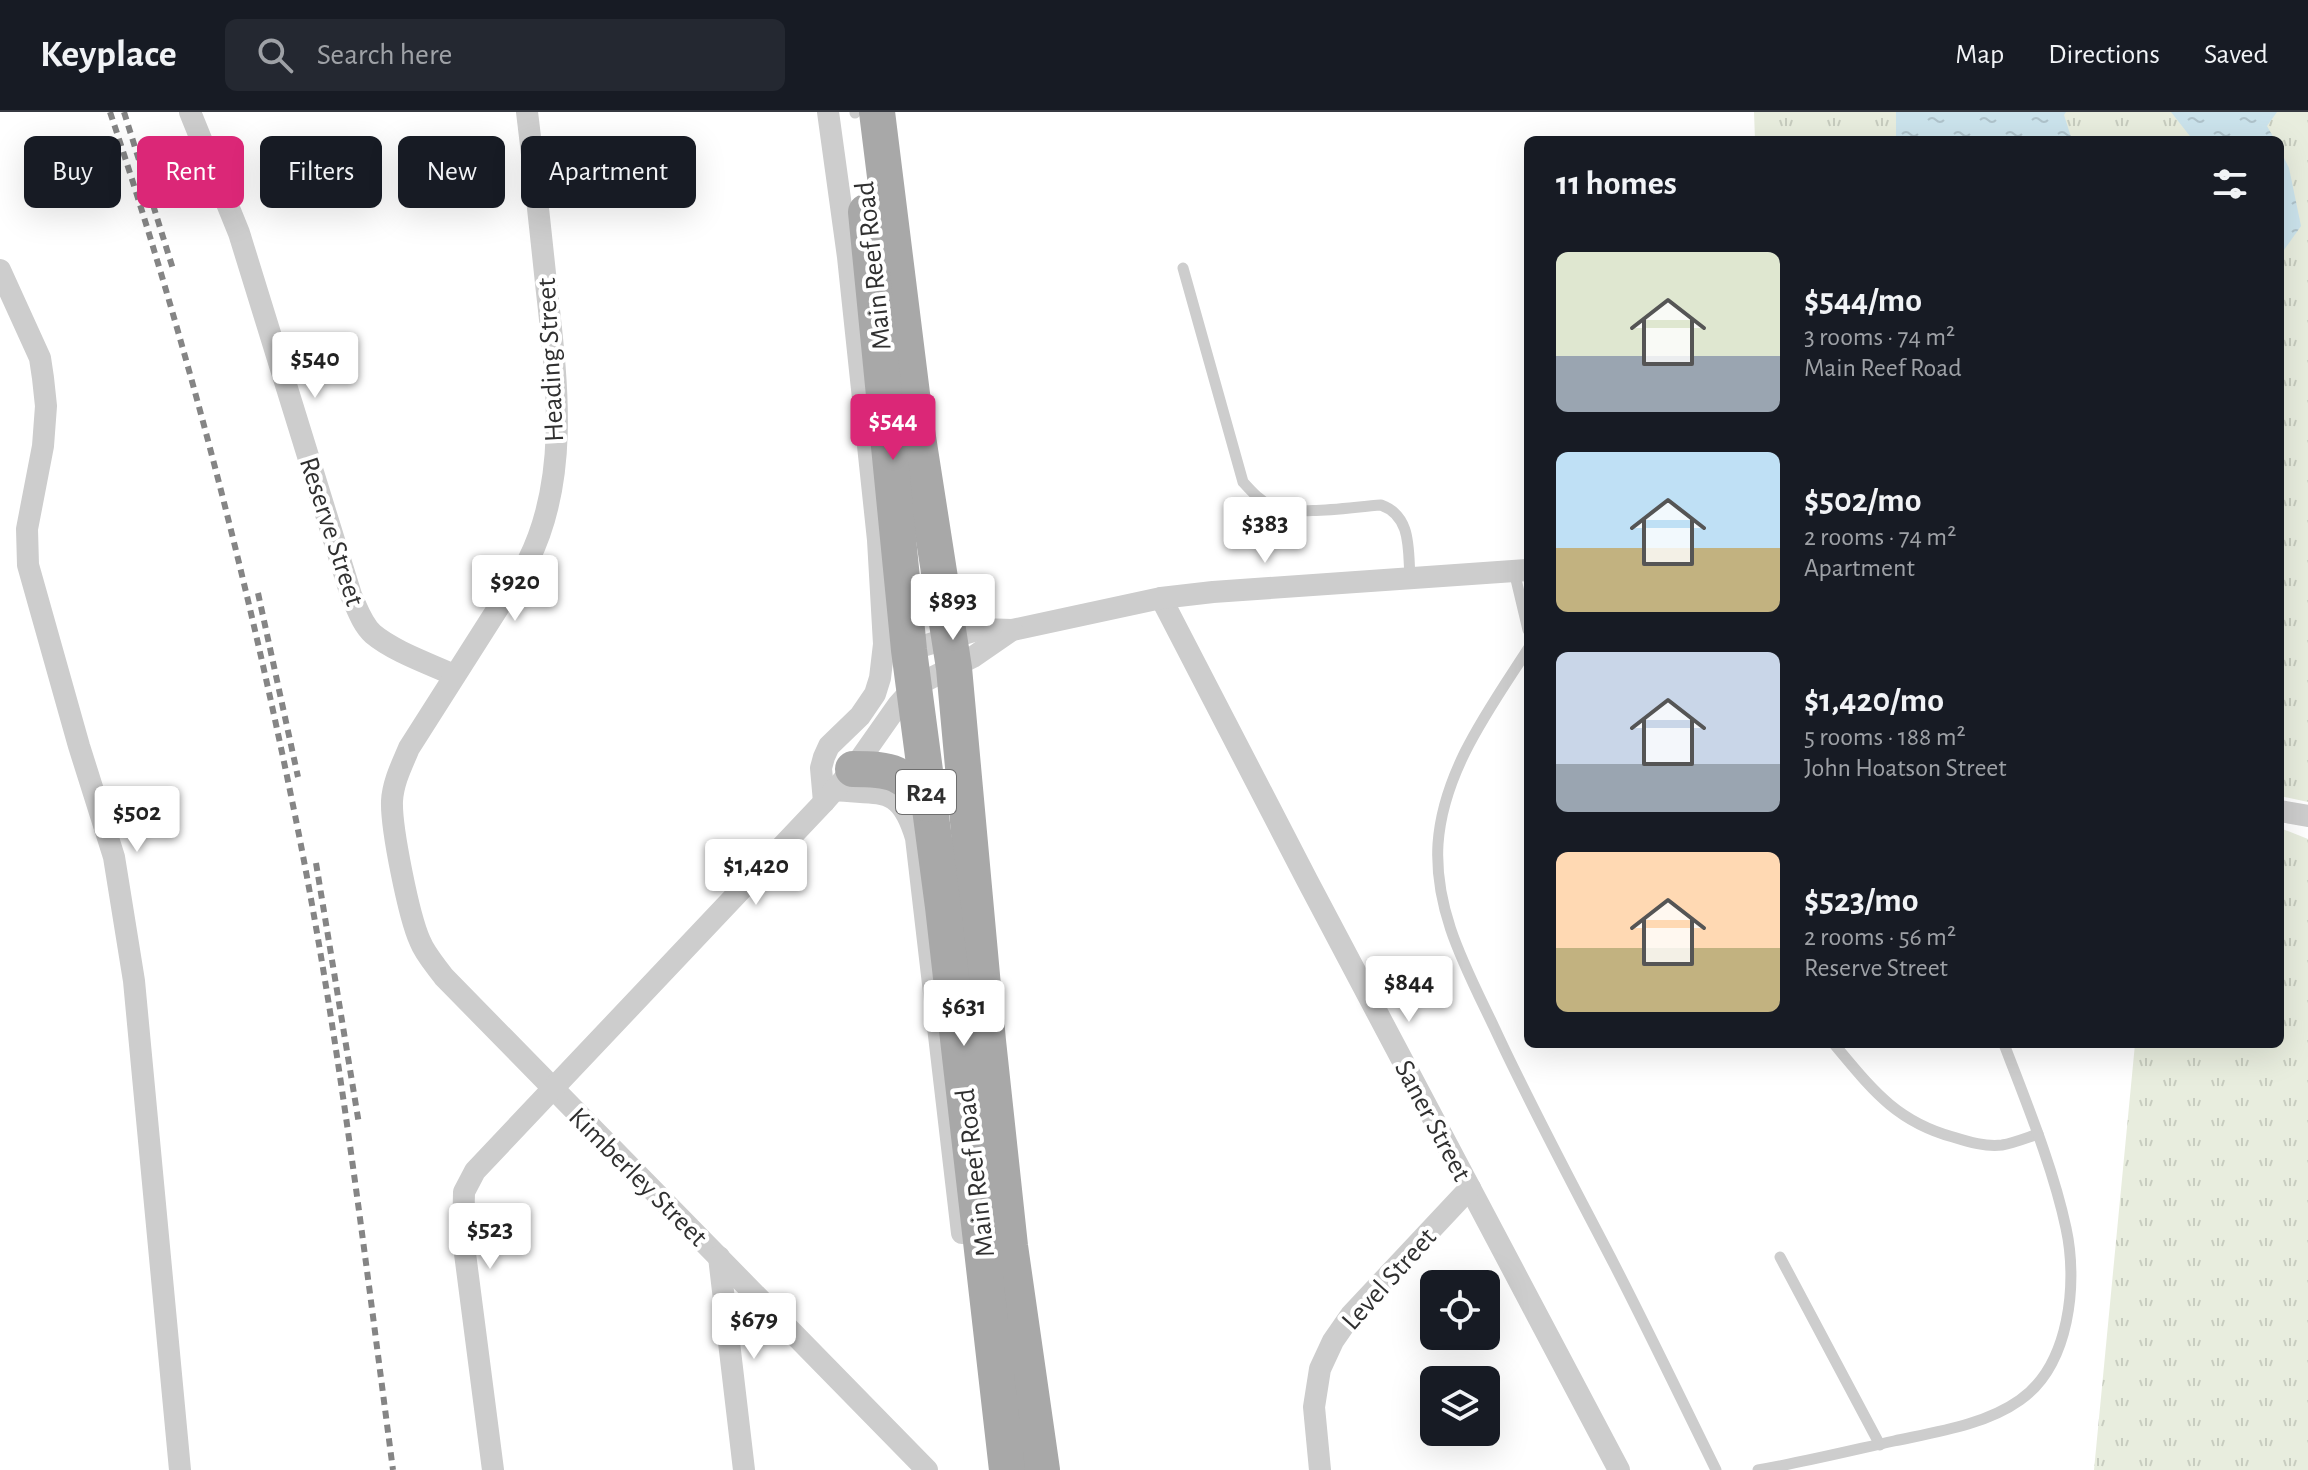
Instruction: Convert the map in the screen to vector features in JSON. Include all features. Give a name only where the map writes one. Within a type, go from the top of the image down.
[{"type":"main road","name":"Main Reef Road","points":[[855,112],[909,650],[943,907],[1007,1470]]},
{"type":"main road","name":"Main Reef Road","points":[[877,112],[915,418],[951,653]]},
{"type":"main road","name":"R24","points":[[951,653],[1008,1230],[1042,1470]]},
{"type":"main road","points":[[837,787],[895,773],[914,785],[928,804]]},
{"type":"street","name":"Reserve Street","points":[[190,112],[239,233],[358,611],[372,633],[383,641],[454,675]]},
{"type":"street","name":"Heading Street","points":[[527,112],[556,372],[558,426],[551,489],[540,534],[528,561],[409,748],[394,789],[394,825],[420,942],[444,977],[553,1088]]},
{"type":"street","points":[[828,112],[853,302],[878,540],[884,644],[875,694],[860,716],[829,746],[821,768],[837,787],[888,796],[898,801],[905,809],[916,838],[980,1378],[986,1396],[1001,1410]]},
{"type":"street","points":[[0,270],[40,358],[46,406],[43,446],[27,529],[28,565],[114,857],[134,981],[180,1470]]},
{"type":"street","points":[[909,650],[951,653],[1012,630],[1161,598],[1521,571]]},
{"type":"street","name":"Saner Street","points":[[1161,598],[1248,769],[1619,1470]]},
{"type":"street","points":[[493,1470],[463,1238],[464,1192],[475,1171],[837,787],[915,686],[981,629],[1012,630]]},
{"type":"street","points":[[2284,812],[2308,816]]},
{"type":"street","name":"Kimberley Street","points":[[553,1088],[927,1470]]},
{"type":"street","name":"Level Street","points":[[1320,1470],[1314,1407],[1320,1369],[1333,1341],[1351,1315],[1470,1188]]},
{"type":"street","points":[[719,1257],[744,1470]]},
{"type":"lane","points":[[1183,268],[1243,482],[1255,496],[1272,506],[1298,510],[1381,505],[1392,509],[1407,532],[1410,578]]},
{"type":"lane","points":[[1521,571],[1524,596]]},
{"type":"lane","points":[[1524,656],[1467,751],[1445,798],[1438,845],[1443,912],[1531,1107],[1615,1266],[1716,1470]]},
{"type":"lane","points":[[1837,1048],[1879,1096],[1895,1111],[1921,1127],[1983,1145],[2003,1145],[2038,1134]]},
{"type":"lane","points":[[1758,1470],[1830,1457],[1984,1419],[2011,1405],[2039,1384],[2062,1340],[2068,1307],[2070,1265],[2066,1228],[2038,1134],[2006,1048]]},
{"type":"lane","points":[[1780,1257],[1880,1445]]},
{"type":"green space","points":[[1754,112],[2308,112],[2308,802],[2284,797],[2284,136],[1755,136]]},
{"type":"green space","points":[[2284,830],[2308,839],[2308,1470],[2094,1470],[2135,1048],[2284,1048]]},
{"type":"water","points":[[1896,112],[2066,112],[2064,115],[2071,136],[1896,136]]},
{"type":"water","points":[[2171,112],[2277,112],[2267,126],[2273,136],[2190,136]]},
{"type":"water","points":[[2284,158],[2289,168],[2301,226],[2284,250]]},
{"type":"railway","points":[[110,112],[192,380],[280,743],[314,914],[339,1072],[393,1470]]},
{"type":"railway","points":[[124,112],[173,269]]},
{"type":"railway","points":[[258,593],[298,777]]},
{"type":"railway","points":[[316,863],[359,1124]]}]
